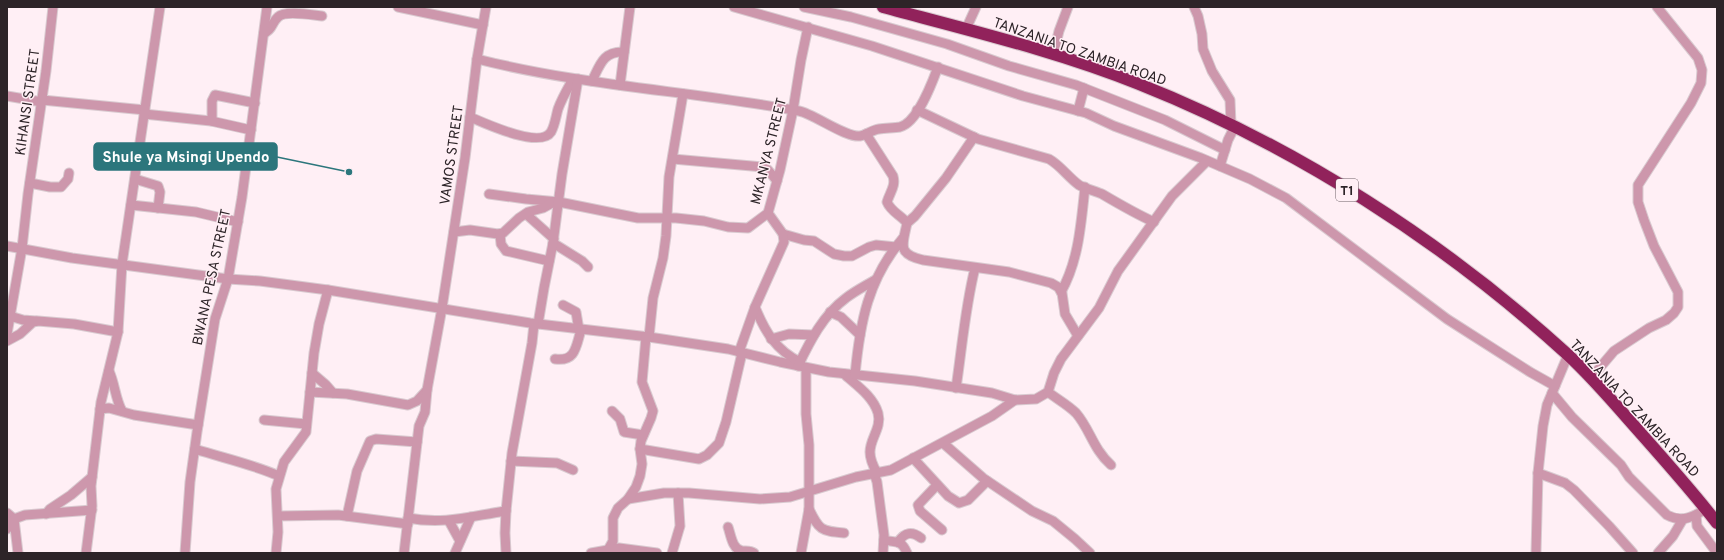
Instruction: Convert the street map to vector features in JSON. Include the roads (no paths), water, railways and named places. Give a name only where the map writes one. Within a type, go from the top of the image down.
[{"type":"highway","name":"TANZANIA TO ZAMBIA ROAD","points":[[883,7],[966,29],[1053,55],[1138,84],[1233,125],[1324,175],[1434,246],[1505,301],[1568,355],[1591,378],[1666,461],[1701,512],[1717,524]]},
{"type":"street","name":"KIHANSI STREET","points":[[7,334],[9,315],[22,248],[53,7]]},
{"type":"street","points":[[86,553],[92,510],[92,477],[100,409],[118,332],[122,264],[160,7]]},
{"type":"street","name":"BWANA PESA STREET","points":[[185,553],[190,482],[198,424],[215,319],[228,279],[238,222],[267,7]]},
{"type":"street","points":[[398,7],[483,25]]},
{"type":"street","name":"VAMOS STREET","points":[[404,553],[419,426],[425,412],[427,390],[442,308],[454,232],[477,59],[486,7]]},
{"type":"street","points":[[620,86],[630,7]]},
{"type":"street","points":[[734,7],[808,27],[1024,96],[1078,111],[1250,179],[1286,198],[1447,319],[1554,389],[1572,417],[1621,465],[1629,476],[1659,507],[1673,518],[1683,519],[1701,512]]},
{"type":"street","points":[[804,7],[851,17],[947,44],[1009,66],[1084,88],[1165,120],[1225,150]]},
{"type":"street","points":[[966,29],[976,7]]},
{"type":"street","points":[[1053,55],[1068,7]]},
{"type":"street","points":[[1194,7],[1198,16],[1202,34],[1203,49],[1212,71],[1230,100],[1233,125],[1220,166]]},
{"type":"street","points":[[1591,378],[1614,351],[1649,328],[1666,320],[1678,307],[1678,292],[1654,246],[1638,202],[1638,185],[1691,103],[1701,83],[1702,70],[1698,58],[1657,7]]},
{"type":"street","points":[[264,33],[271,29],[281,15],[322,16]]},
{"type":"street","name":"MKANYA STREET","points":[[489,194],[526,200],[557,202],[638,218],[667,218],[704,221],[728,227],[748,228],[768,213],[793,110],[808,27]]},
{"type":"street","points":[[592,81],[606,57],[611,52],[624,52]]},
{"type":"street","points":[[477,59],[576,79],[754,103],[803,112],[859,137],[877,129],[900,127],[909,123],[926,97],[938,68]]},
{"type":"street","points":[[470,117],[509,134],[527,137],[546,136],[550,134],[553,129],[558,110],[576,79]]},
{"type":"street","points":[[506,553],[506,512],[518,412],[554,241],[557,202],[576,79]]},
{"type":"street","points":[[1078,111],[1084,88]]},
{"type":"street","points":[[608,550],[613,541],[613,518],[618,508],[628,499],[636,487],[640,476],[642,464],[640,449],[643,435],[653,411],[642,382],[653,298],[663,258],[669,177],[683,94]]},
{"type":"street","points":[[212,121],[212,101],[214,95],[255,103]]},
{"type":"street","points":[[7,96],[212,121],[251,130]]},
{"type":"street","points":[[917,110],[974,137],[1024,153],[1049,159],[1055,162],[1071,178],[1085,187],[1101,194],[1129,211],[1154,222]]},
{"type":"street","points":[[866,134],[893,176],[894,188],[888,202],[890,208],[907,223]]},
{"type":"street","points":[[974,137],[946,178],[915,216],[907,223],[902,247],[906,253],[912,257],[975,268],[1009,272],[1051,283],[1058,287],[1061,292],[1065,314],[1070,325],[1078,336]]},
{"type":"street","points":[[673,159],[763,167],[768,170],[777,181]]},
{"type":"street","points":[[7,246],[72,258],[228,279],[260,281],[328,290],[536,324],[648,337],[740,352],[844,374],[915,381],[992,393],[1015,400],[1036,399],[1048,392],[1054,373],[1061,359],[1099,308],[1118,271],[1172,196],[1207,161]]},
{"type":"street","points":[[30,183],[50,187],[61,186],[68,179],[69,173]]},
{"type":"street","points":[[135,179],[158,186],[160,192],[158,208]]},
{"type":"street","points":[[1061,292],[1074,266],[1078,247],[1085,187]]},
{"type":"street","points":[[454,232],[470,230],[500,234],[526,214],[557,202]]},
{"type":"street","points":[[131,204],[196,212],[238,222]]},
{"type":"street","points":[[640,449],[699,459],[714,449],[719,443],[726,422],[740,352],[755,307],[784,242],[783,234],[768,213]]},
{"type":"street","points":[[526,214],[554,241],[588,267]]},
{"type":"street","points":[[500,234],[501,244],[506,251],[549,261]]},
{"type":"street","points":[[783,234],[814,241],[834,254],[844,256],[852,256],[876,245],[896,247]]},
{"type":"street","points":[[855,375],[860,335],[869,294],[875,280],[904,237]]},
{"type":"street","points":[[956,388],[963,345],[967,305],[975,268]]},
{"type":"street","points":[[801,553],[808,509],[809,445],[801,365],[814,335],[830,312],[846,297],[875,280]]},
{"type":"street","points":[[276,553],[278,516],[276,489],[284,462],[306,432],[319,324],[328,290]]},
{"type":"street","points":[[555,359],[566,360],[569,358],[573,353],[580,330],[576,312],[563,305]]},
{"type":"street","points":[[755,307],[771,339],[788,356],[801,365]]},
{"type":"street","points":[[830,312],[841,317],[860,335]]},
{"type":"street","points":[[9,315],[23,320],[74,324],[118,332]]},
{"type":"street","points":[[7,341],[20,334],[36,321]]},
{"type":"street","points":[[771,339],[789,334],[814,335]]},
{"type":"street","points":[[1536,553],[1538,473],[1543,426],[1547,405],[1568,355]]},
{"type":"street","points":[[109,371],[117,402],[122,411]]},
{"type":"street","points":[[312,374],[326,384],[333,393]]},
{"type":"street","points":[[844,374],[868,396],[878,412],[879,423],[870,451],[871,461],[877,482],[884,540],[882,553]]},
{"type":"street","points":[[310,392],[369,397],[408,405],[417,401],[427,390]]},
{"type":"street","points":[[1048,392],[1076,414],[1096,449],[1111,465]]},
{"type":"street","points":[[628,499],[664,493],[760,499],[790,497],[856,477],[892,470],[943,443],[972,425],[992,416],[1015,400]]},
{"type":"street","points":[[100,409],[109,408],[134,415],[198,424]]},
{"type":"street","points":[[612,411],[620,419],[624,432],[643,435]]},
{"type":"street","points":[[264,420],[306,424]]},
{"type":"street","points":[[347,516],[362,457],[370,442],[376,439],[417,442]]},
{"type":"street","points":[[943,443],[987,480],[1032,511],[1053,521],[1090,553]]},
{"type":"street","points":[[195,449],[228,460],[248,464],[279,476]]},
{"type":"street","points":[[913,458],[937,485],[956,502],[962,503],[972,496],[987,480]]},
{"type":"street","points":[[512,461],[557,463],[573,470]]},
{"type":"street","points":[[1538,473],[1565,483],[1574,490],[1633,553]]},
{"type":"street","points":[[46,514],[50,508],[71,495],[92,477]]},
{"type":"street","points":[[937,485],[918,505],[919,508],[942,530]]},
{"type":"street","points":[[672,553],[680,526],[678,493]]},
{"type":"street","points":[[808,509],[821,529],[829,532],[844,533]]},
{"type":"street","points":[[11,516],[92,510]]},
{"type":"street","points":[[278,516],[347,516],[408,521],[449,521],[506,512]]},
{"type":"street","points":[[1701,512],[1697,526],[1717,553]]},
{"type":"street","points":[[7,529],[11,516]]},
{"type":"street","points":[[11,516],[18,553]]},
{"type":"street","points":[[455,553],[471,517]]},
{"type":"street","points":[[1658,553],[1673,536],[1683,519]]},
{"type":"street","points":[[449,521],[464,553]]},
{"type":"street","points":[[728,527],[735,548],[754,553]]},
{"type":"street","points":[[614,532],[632,549]]},
{"type":"street","points":[[898,542],[905,534],[910,533],[913,533],[921,538]]},
{"type":"street","points":[[884,540],[902,544],[907,553]]},
{"type":"street","points":[[591,553],[608,550],[632,549],[657,553]]},
{"type":"place","name":"Shule ya Msingi Upendo","points":[[349,172]]}]
